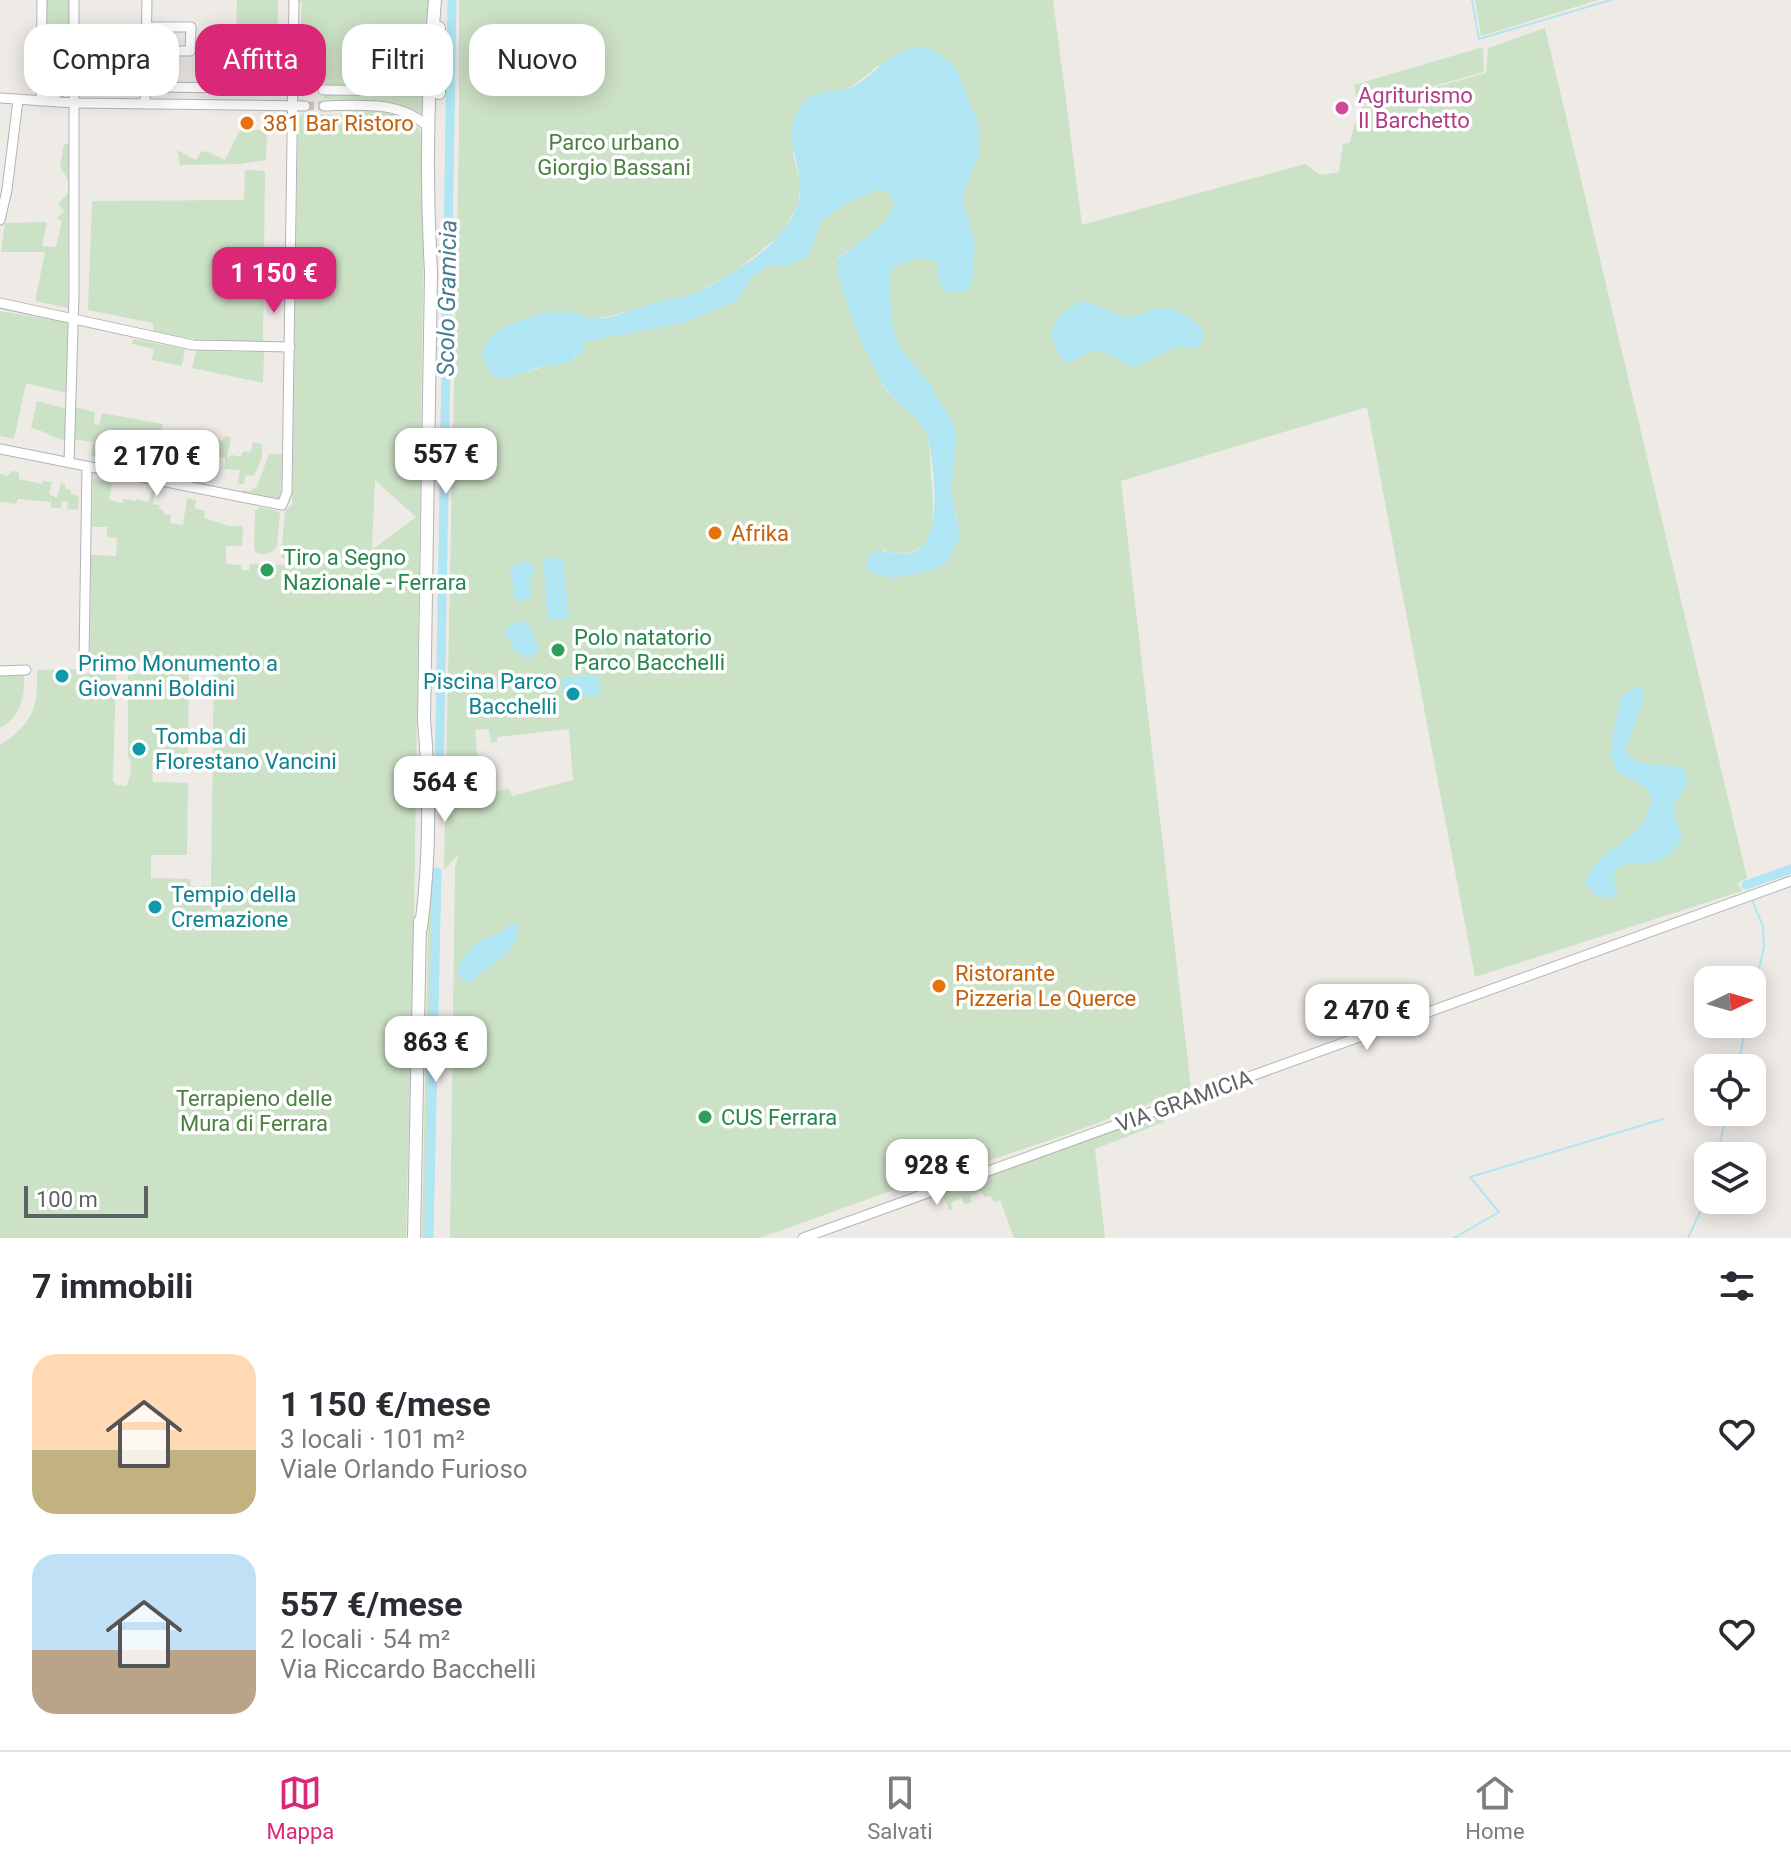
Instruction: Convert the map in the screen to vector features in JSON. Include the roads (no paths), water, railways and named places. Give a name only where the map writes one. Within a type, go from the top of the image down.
[{"type":"main road","points":[[436,0],[436,24]]},
{"type":"main road","points":[[414,1238],[421,928],[426,893],[423,826],[428,764],[424,720],[431,272],[437,233],[435,96]]},
{"type":"street","points":[[41,101],[42,0]]},
{"type":"street","points":[[74,0],[74,24]]},
{"type":"street","points":[[147,0],[147,24]]},
{"type":"street","points":[[293,24],[294,0]]},
{"type":"street","points":[[179,27],[191,27],[190,51],[179,51]]},
{"type":"street","points":[[41,101],[52,96]]},
{"type":"street","points":[[69,463],[74,96]]},
{"type":"street","points":[[145,96],[145,104]]},
{"type":"street","points":[[214,96],[214,105]]},
{"type":"street","points":[[0,449],[282,505],[287,492],[292,96]]},
{"type":"street","points":[[0,98],[74,103],[305,106]]},
{"type":"street","points":[[0,220],[4,177],[18,100]]},
{"type":"street","points":[[324,106],[377,105],[433,123]]},
{"type":"street","points":[[0,303],[193,345],[290,347]]},
{"type":"street","points":[[84,661],[87,467]]},
{"type":"street","points":[[0,671],[26,670]]},
{"type":"street","name":"VIA GRAMICIA","points":[[803,1238],[1791,881]]},
{"type":"water","points":[[917,46],[936,51],[954,67],[978,118],[979,154],[962,195],[975,247],[972,285],[963,293],[944,291],[939,283],[937,262],[923,258],[895,265],[889,278],[893,329],[900,348],[932,386],[934,394],[950,416],[957,436],[951,490],[960,538],[947,562],[933,570],[894,578],[866,568],[869,556],[876,551],[909,554],[920,549],[928,536],[935,503],[928,439],[917,419],[889,393],[877,373],[856,329],[837,268],[837,260],[878,228],[891,213],[890,193],[877,189],[821,221],[809,256],[788,266],[768,266],[754,275],[737,300],[687,322],[583,342],[583,351],[568,363],[537,368],[504,379],[492,375],[482,356],[486,344],[500,330],[517,322],[554,312],[610,317],[702,290],[755,258],[778,236],[796,210],[800,182],[792,130],[798,110],[810,97],[856,85],[890,59]]},
{"type":"water","points":[[1080,302],[1127,317],[1158,308],[1172,309],[1202,328],[1203,342],[1197,347],[1176,347],[1135,367],[1097,352],[1066,363],[1057,352],[1051,332],[1059,315]]},
{"type":"water","points":[[563,557],[569,619],[548,620],[543,559]]},
{"type":"water","points":[[526,562],[533,565],[535,571],[529,583],[531,598],[521,602],[513,597],[509,572],[516,564]]},
{"type":"water","points":[[522,621],[529,623],[539,648],[528,660],[512,648],[505,635],[508,626]]},
{"type":"water","points":[[599,675],[600,695],[563,698],[561,678]]},
{"type":"water","points":[[1637,687],[1644,689],[1644,700],[1625,750],[1645,764],[1686,770],[1687,785],[1673,807],[1683,836],[1675,849],[1660,860],[1616,868],[1613,879],[1618,896],[1603,897],[1591,891],[1585,883],[1591,870],[1608,852],[1636,831],[1651,800],[1645,787],[1618,771],[1612,757],[1612,740],[1621,696]]},
{"type":"water","points":[[510,924],[517,924],[518,933],[510,949],[471,982],[462,980],[457,970],[470,949]]},
{"type":"waterway","name":"Scolo Gramicia","points":[[439,787],[452,0]]},
{"type":"waterway","points":[[1472,0],[1479,39],[1611,0]]},
{"type":"waterway","points":[[1746,885],[1791,869]]},
{"type":"waterway","name":"Scolo Gramicia","points":[[429,1238],[437,872]]},
{"type":"waterway","points":[[1751,897],[1763,927],[1764,947],[1760,966]]},
{"type":"waterway","points":[[1740,1054],[1744,1038]]},
{"type":"waterway","points":[[1454,1238],[1499,1212],[1470,1177],[1663,1119]]},
{"type":"waterway","points":[[1720,1142],[1724,1126]]},
{"type":"waterway","points":[[1688,1238],[1699,1214]]},
{"type":"tunnel","points":[[305,106],[324,106]]},
{"type":"place","name":"Agriturismo Il Barchetto","points":[[1342,108]]},
{"type":"place","name":"381 Bar Ristoro","points":[[247,123]]},
{"type":"place","name":"Afrika","points":[[715,533]]},
{"type":"place","name":"Tiro a Segno Nazionale - Ferrara","points":[[267,570]]},
{"type":"place","name":"Polo natatorio Parco Bacchelli","points":[[558,650]]},
{"type":"place","name":"Primo Monumento a Giovanni Boldini","points":[[62,676]]},
{"type":"place","name":"Piscina Parco Bacchelli","points":[[573,694]]},
{"type":"place","name":"Tomba di Florestano Vancini","points":[[139,749]]},
{"type":"place","name":"Tempio della Cremazione","points":[[155,907]]},
{"type":"place","name":"Ristorante Pizzeria Le Querce","points":[[939,986]]},
{"type":"place","name":"CUS Ferrara","points":[[705,1117]]},
{"type":"park label","name":"Parco urbano Giorgio Bassani","points":[[614,154]]},
{"type":"park label","name":"Terrapieno delle Mura di Ferrara","points":[[254,1110]]}]
